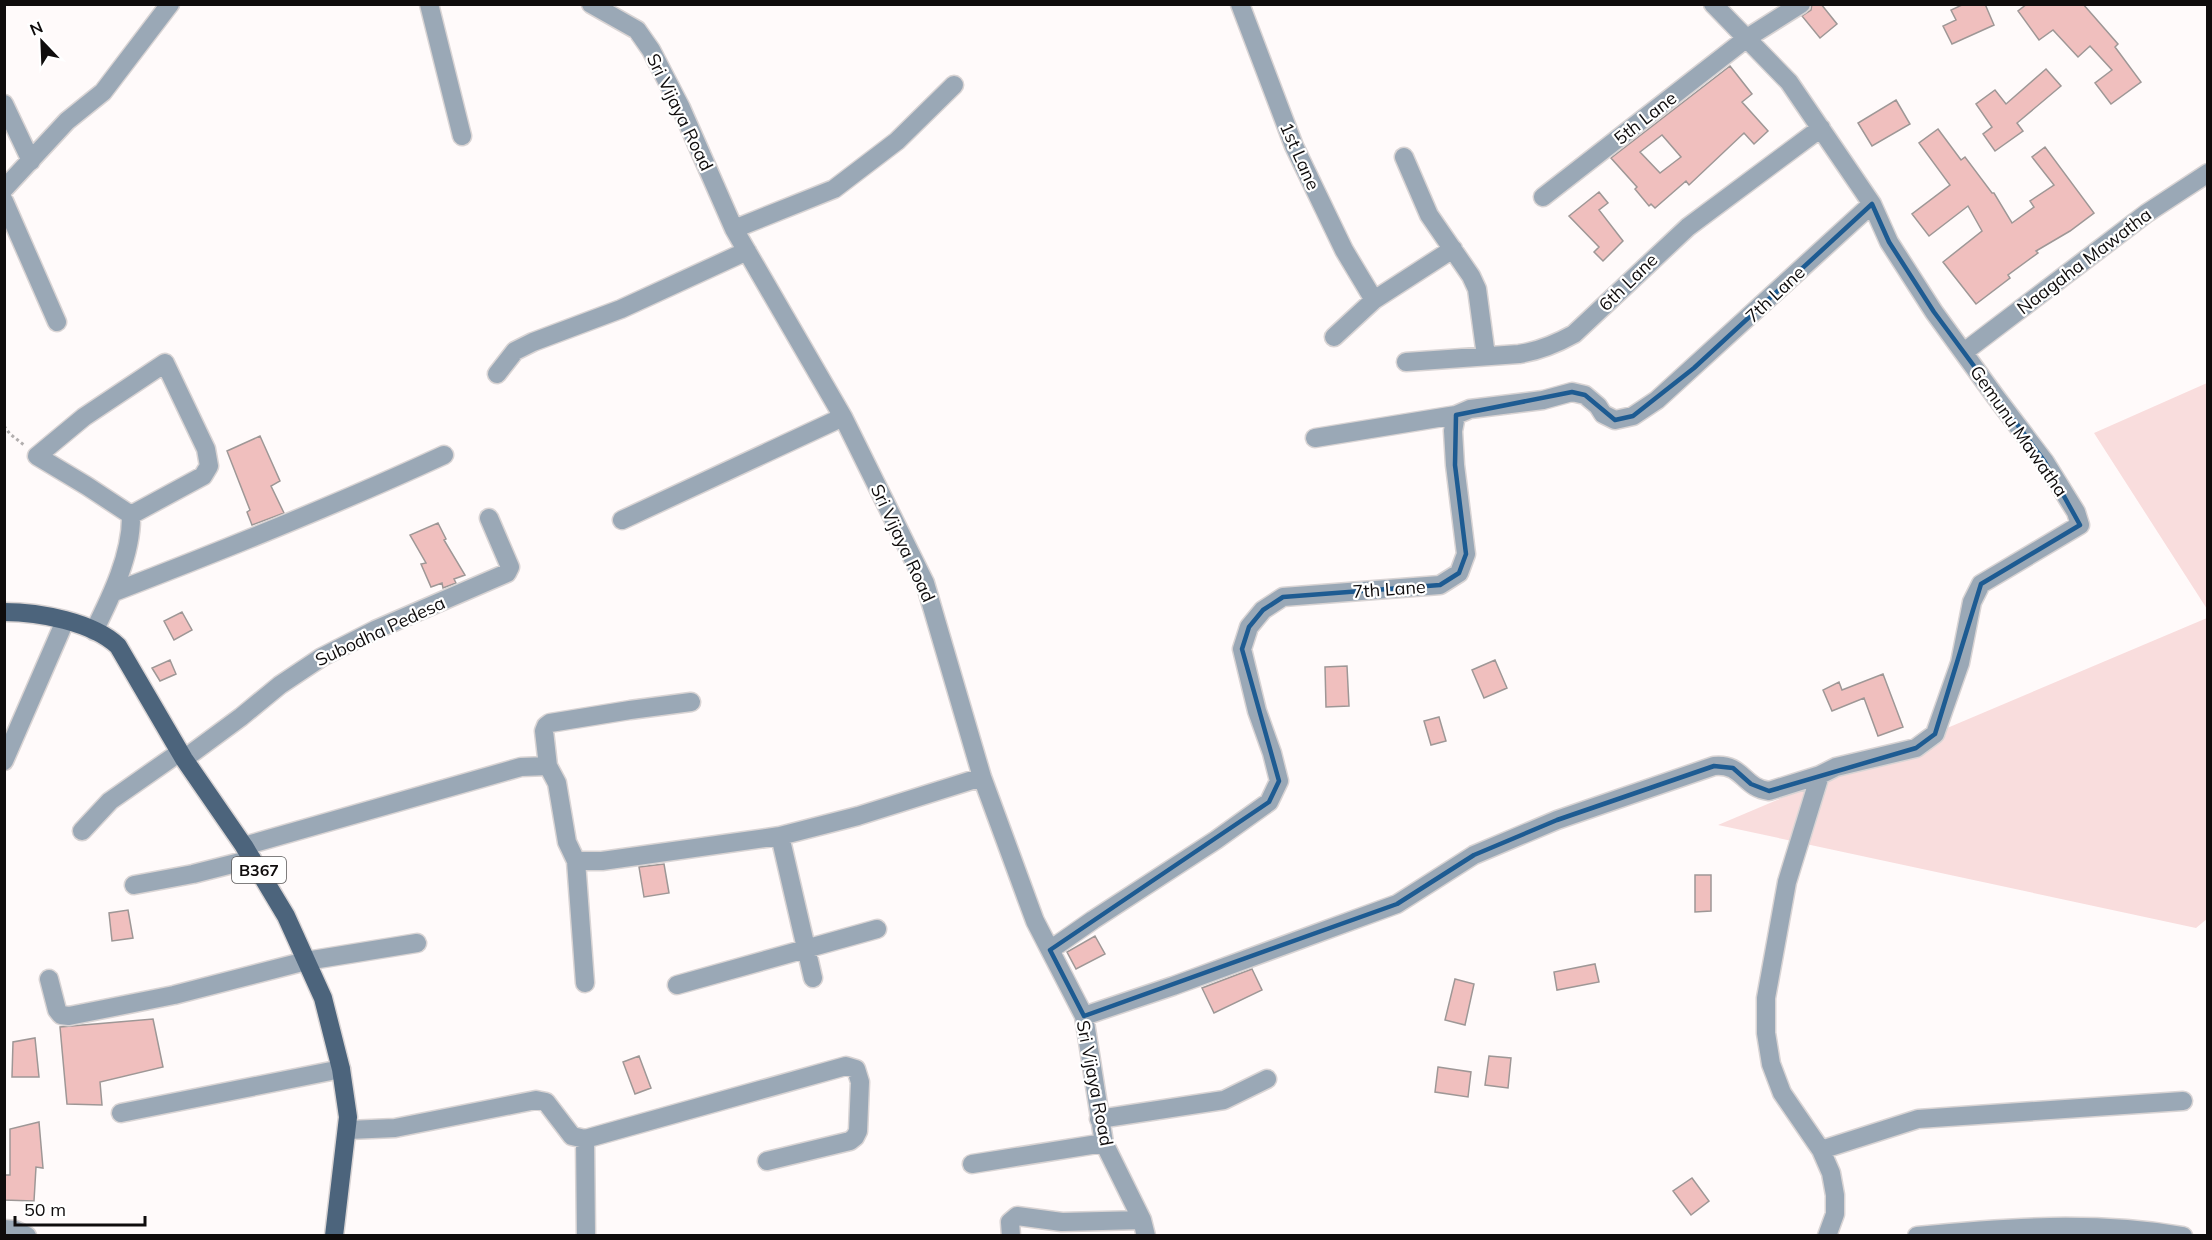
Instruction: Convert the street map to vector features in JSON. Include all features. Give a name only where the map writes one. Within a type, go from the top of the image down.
[{"type":"main road","name":"B367","points":[[4,612],[40,615],[65,621],[94,630],[118,646],[182,755],[248,852],[286,916],[323,998],[341,1069],[348,1130],[334,1236]]},
{"type":"street","points":[[4,189],[67,121],[103,92],[170,4]]},
{"type":"street","points":[[429,4],[462,136]]},
{"type":"street","name":"Sri Vijaya Road","points":[[591,4],[637,30],[651,50],[681,108],[734,229],[843,417],[925,583],[982,777],[1035,921],[1084,1016],[1104,1143],[1144,1228]]},
{"type":"street","name":"1st Lane","points":[[1240,4],[1294,146],[1344,250],[1374,300]]},
{"type":"street","name":"Gemunu Mawatha","points":[[1713,4],[1789,82],[1872,204],[1889,242],[1934,312],[2045,462],[2076,512],[2080,525],[1981,584],[1972,602],[1960,663],[1935,734],[1916,748],[1836,767],[1820,775]]},
{"type":"street","name":"5th Lane","points":[[1543,197],[1747,38],[1801,4]]},
{"type":"street","points":[[734,229],[834,189],[897,141],[954,85]]},
{"type":"street","points":[[4,104],[32,161]]},
{"type":"street","name":"6th Lane","points":[[1406,362],[1536,351],[1561,342],[1574,334],[1688,227],[1821,128]]},
{"type":"street","points":[[1404,157],[1429,215],[1471,276],[1477,289],[1486,356]]},
{"type":"street","name":"Naagaha Mawatha","points":[[1964,352],[2147,213],[2208,173]]},
{"type":"street","points":[[4,201],[57,322]]},
{"type":"street","name":"7th Lane","points":[[1050,950],[1216,840],[1269,802],[1279,781],[1257,711],[1242,649],[1249,627],[1263,610],[1282,597],[1440,585],[1459,573],[1467,554],[1455,465],[1453,431],[1456,415],[1470,409],[1543,400],[1572,392],[1585,395],[1599,406],[1603,414],[1616,420],[1633,416],[1657,400],[1694,368],[1872,204]]},
{"type":"street","points":[[1334,337],[1374,300],[1453,249]]},
{"type":"street","points":[[497,374],[515,351],[533,342],[621,309],[747,251]]},
{"type":"street","points":[[165,363],[206,449],[209,466],[203,476],[131,515],[37,456],[84,417],[165,363]]},
{"type":"street","points":[[1315,438],[1456,415]]},
{"type":"street","points":[[622,520],[843,417]]},
{"type":"street","points":[[114,591],[214,554],[362,493],[444,455]]},
{"type":"street","points":[[94,630],[114,591],[131,529],[131,515]]},
{"type":"street","name":"Subodha Pedesa","points":[[82,831],[110,801],[241,717],[280,685],[321,657],[375,630],[507,573],[510,567],[489,518]]},
{"type":"street","points":[[4,761],[65,621]]},
{"type":"street","points":[[585,983],[576,861],[567,842],[557,783],[548,766],[544,731],[550,723],[691,702]]},
{"type":"street","points":[[1084,1016],[1397,904],[1474,855],[1557,820],[1714,766],[1724,765],[1733,768],[1751,784],[1761,790],[1769,791],[1820,775]]},
{"type":"street","points":[[134,885],[193,874],[248,852],[521,767],[548,766]]},
{"type":"street","points":[[1820,775],[1787,882],[1766,998],[1766,1033],[1771,1064],[1782,1093],[1821,1150],[1831,1173],[1835,1195],[1835,1214],[1827,1236]]},
{"type":"street","points":[[576,861],[602,861],[780,836],[858,816],[982,777]]},
{"type":"street","points":[[780,836],[813,978]]},
{"type":"street","points":[[677,985],[877,929]]},
{"type":"street","points":[[49,979],[57,1010],[61,1015],[69,1016],[174,995],[306,961],[417,943]]},
{"type":"street","points":[[348,1130],[395,1128],[536,1100],[546,1102],[572,1136],[585,1139],[846,1066],[855,1069],[860,1082],[858,1131],[855,1137],[849,1141],[767,1161]]},
{"type":"street","points":[[121,1113],[341,1069]]},
{"type":"street","points":[[1099,1119],[1224,1100],[1267,1079]]},
{"type":"street","points":[[1821,1150],[1918,1119],[2183,1101]]},
{"type":"street","points":[[585,1139],[586,1236]]},
{"type":"street","points":[[972,1164],[1104,1143]]},
{"type":"street","points":[[1011,1236],[1010,1222],[1017,1216],[1144,1228]]},
{"type":"street","points":[[1917,1236],[2001,1227],[2073,1227],[2161,1232],[2183,1236]]},
{"type":"street","points":[[4,1229],[15,1230],[27,1236]]},
{"type":"path","points":[[4,426],[10,434],[37,456]]},
{"type":"highlighted area","points":[[1872,204],[1889,242],[1934,312],[2045,462],[2080,525],[1981,584],[1935,734],[1916,748],[1769,791],[1751,784],[1733,768],[1714,766],[1557,820],[1474,855],[1397,904],[1084,1016],[1050,950],[1269,802],[1279,781],[1242,649],[1249,627],[1263,610],[1283,597],[1440,585],[1459,573],[1466,554],[1455,465],[1456,415],[1572,392],[1585,395],[1615,420],[1633,416],[1694,368]]},
{"type":"shaded area","points":[[2207,383],[2207,609],[2094,433]]},
{"type":"shaded area","points":[[2207,618],[2208,918],[2196,928],[1718,825]]},
{"type":"building","points":[[1812,4],[1821,4],[1837,24],[1820,38],[1802,16],[1811,10]]},
{"type":"building","points":[[1964,4],[1985,4],[1994,25],[1952,44],[1943,26],[1956,20],[1951,10]]},
{"type":"building","points":[[2027,4],[2083,4],[2118,44],[2115,47],[2141,82],[2111,104],[2095,83],[2112,70],[2090,46],[2078,57],[2053,30],[2039,40],[2018,11]]},
{"type":"building","points":[[1730,66],[1752,94],[1742,102],[1768,131],[1754,144],[1744,133],[1689,185],[1686,181],[1655,208],[1651,204],[1649,206],[1635,189],[1637,187],[1611,158]],"holes":[[[1662,135],[1681,157],[1660,173],[1640,152]]]},
{"type":"building","points":[[2046,69],[2061,86],[2017,123],[2023,131],[1995,151],[1983,134],[1992,127],[1976,104],[1995,90],[2006,104]]},
{"type":"building","points":[[1896,100],[1910,124],[1872,146],[1858,123]]},
{"type":"building","points":[[1938,129],[1961,160],[1965,157],[1994,193],[2012,223],[2034,207],[2030,201],[2054,185],[2032,157],[2045,147],[2094,213],[2070,231],[2036,251],[2038,253],[2008,275],[2010,278],[1976,304],[1943,262],[1982,231],[1968,206],[1929,236],[1912,214],[1950,185],[1919,143]]},
{"type":"building","points":[[1599,192],[1608,203],[1599,210],[1623,241],[1603,261],[1594,252],[1599,247],[1569,216]]},
{"type":"building","points":[[260,436],[280,481],[271,486],[284,513],[252,525],[247,512],[250,510],[227,451]]},
{"type":"building","points":[[438,523],[446,539],[444,540],[465,575],[454,579],[456,583],[443,588],[442,583],[431,587],[421,564],[426,563],[410,535]]},
{"type":"building","points":[[182,612],[192,630],[174,640],[164,621]]},
{"type":"building","points":[[170,660],[176,674],[160,681],[152,668]]},
{"type":"building","points":[[1495,660],[1507,688],[1484,698],[1472,670]]},
{"type":"building","points":[[1347,666],[1349,706],[1326,707],[1325,667]]},
{"type":"building","points":[[1883,674],[1903,727],[1878,736],[1864,698],[1832,711],[1823,690],[1839,682],[1842,690]]},
{"type":"building","points":[[1439,717],[1446,741],[1431,745],[1424,721]]},
{"type":"building","points":[[664,864],[669,893],[644,897],[639,867]]},
{"type":"building","points":[[1695,875],[1711,875],[1711,911],[1695,912]]},
{"type":"building","points":[[128,910],[133,938],[112,941],[109,913]]},
{"type":"building","points":[[1095,936],[1105,954],[1076,969],[1067,952]]},
{"type":"building","points":[[1595,964],[1599,982],[1557,990],[1554,972]]},
{"type":"building","points":[[1252,969],[1262,990],[1214,1013],[1202,988]]},
{"type":"building","points":[[1455,979],[1474,984],[1465,1025],[1445,1020]]},
{"type":"building","points":[[153,1019],[163,1067],[100,1082],[102,1105],[67,1104],[60,1027]]},
{"type":"building","points":[[35,1038],[39,1077],[12,1077],[13,1042]]},
{"type":"building","points":[[639,1056],[651,1088],[635,1094],[623,1062]]},
{"type":"building","points":[[1489,1056],[1511,1058],[1508,1088],[1485,1085]]},
{"type":"building","points":[[1438,1067],[1471,1072],[1468,1097],[1435,1092]]},
{"type":"building","points":[[39,1122],[43,1168],[36,1167],[34,1201],[4,1200],[4,1175],[10,1175],[10,1129]]},
{"type":"building","points":[[1692,1178],[1709,1201],[1691,1215],[1673,1191]]}]
